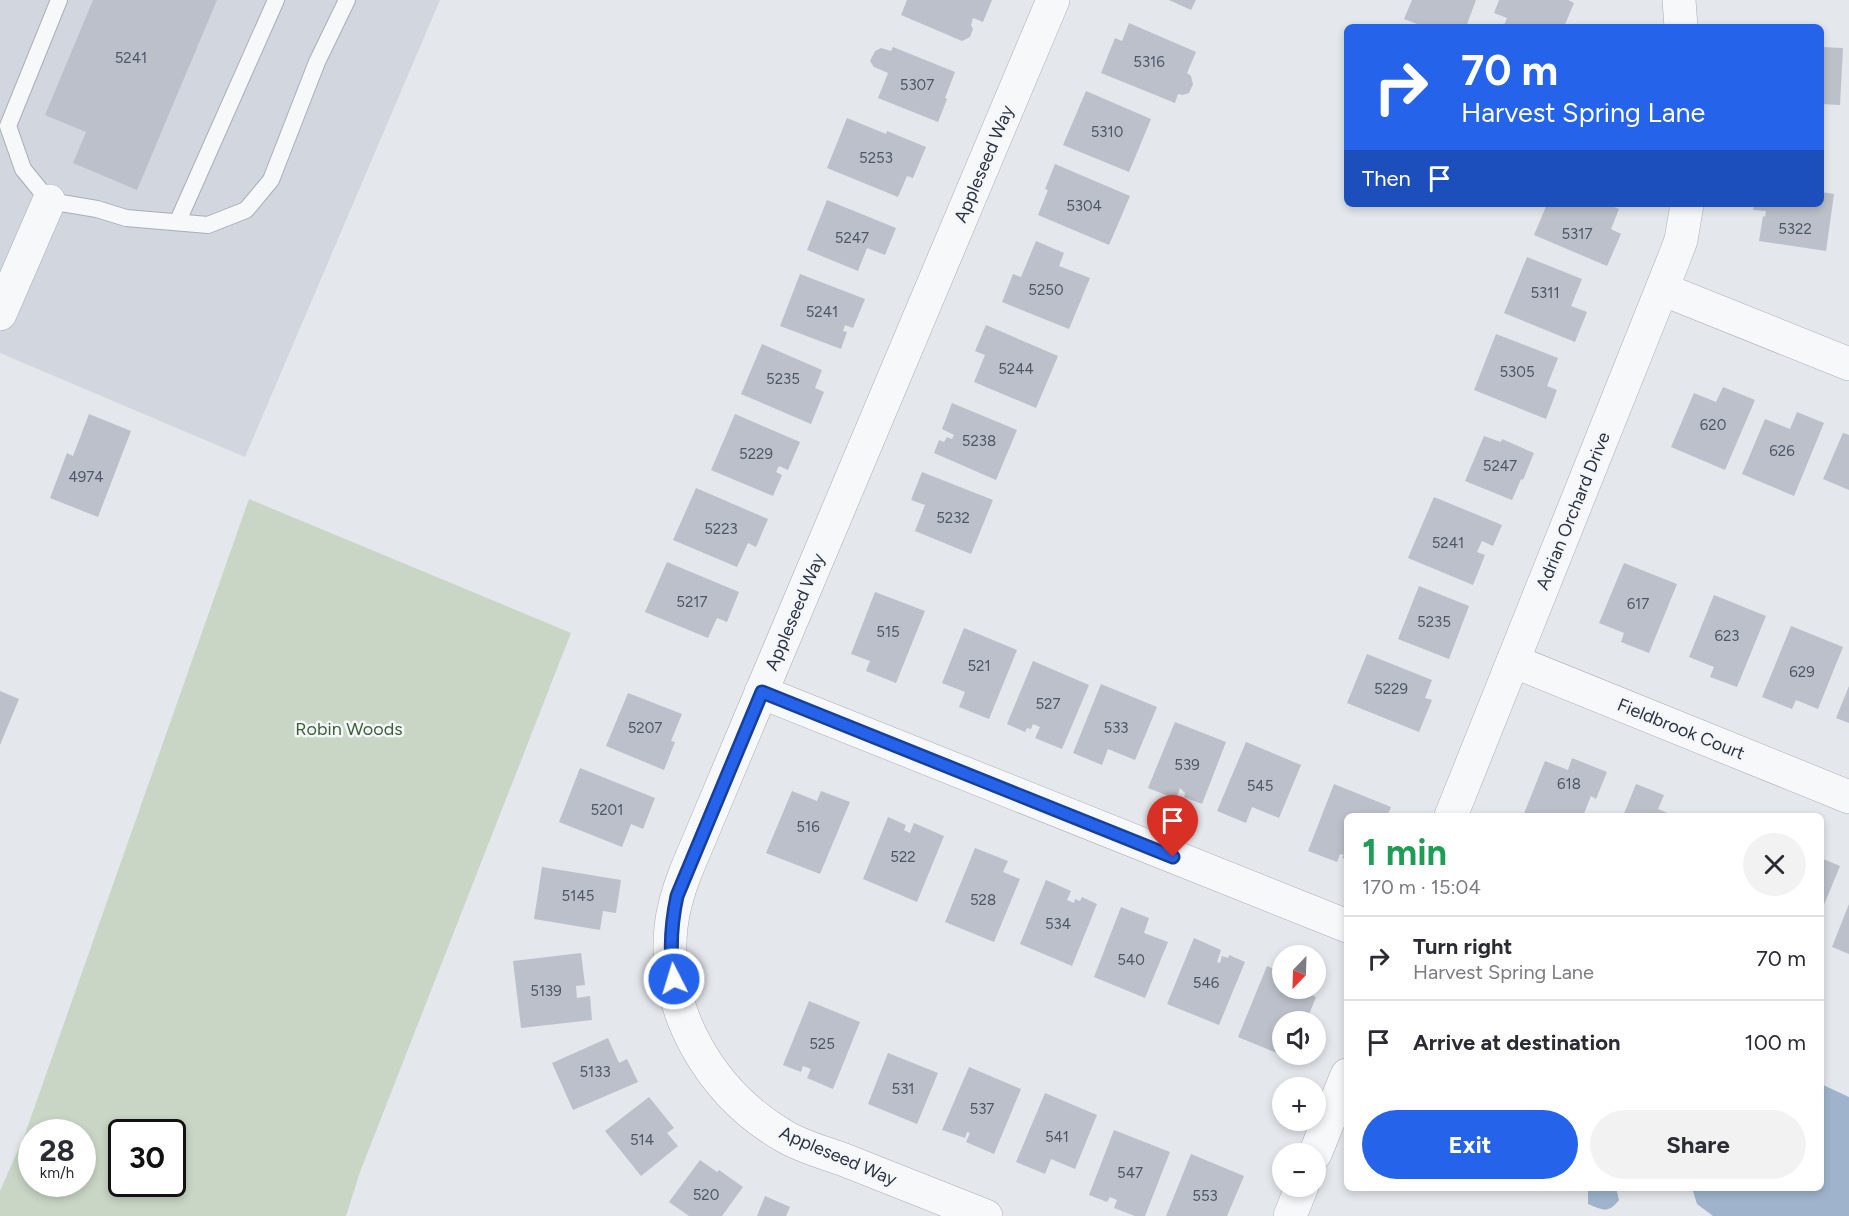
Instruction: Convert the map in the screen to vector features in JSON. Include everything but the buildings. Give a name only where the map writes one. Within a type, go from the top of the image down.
[{"type":"street","name":"Appleseed Way","points":[[986,1216],[784,1136],[737,1100],[699,1053],[685,1023],[676,994],[671,964],[670,928],[677,896],[1053,0]]},
{"type":"street","points":[[1679,0],[1681,24]]},
{"type":"street","points":[[0,314],[49,201]]},
{"type":"street","name":"Adrian Orchard Drive","points":[[1452,813],[1681,240],[1686,207]]},
{"type":"street","points":[[1662,289],[1849,364]]},
{"type":"street","name":"Fieldbrook Court","points":[[1513,661],[1849,797]]},
{"type":"street","points":[[762,692],[1344,925]]},
{"type":"street","points":[[1319,1143],[1344,1082]]},
{"type":"street","points":[[1290,1216],[1298,1197]]},
{"type":"lane","points":[[59,0],[8,126],[22,168],[49,201],[97,209],[126,218],[208,225],[246,210],[271,180],[317,63],[347,0]]},
{"type":"lane","points":[[178,221],[276,0]]},
{"type":"shaded area","points":[[0,0],[440,0],[245,457],[0,353]]},
{"type":"green space","name":"Robin Woods","points":[[249,499],[571,633],[360,1172],[346,1216],[0,1216],[0,1191],[18,1150],[18,1197],[96,1197],[96,1119],[30,1119]]},
{"type":"water","points":[[1824,1085],[1849,1097],[1849,1216],[1713,1216],[1697,1204],[1693,1191],[1824,1191]]},
{"type":"water","points":[[1588,1191],[1617,1191],[1619,1200],[1608,1209],[1588,1204]]},
{"type":"route","points":[[674,979],[671,964],[670,928],[677,896],[762,692],[1173,857]]}]
